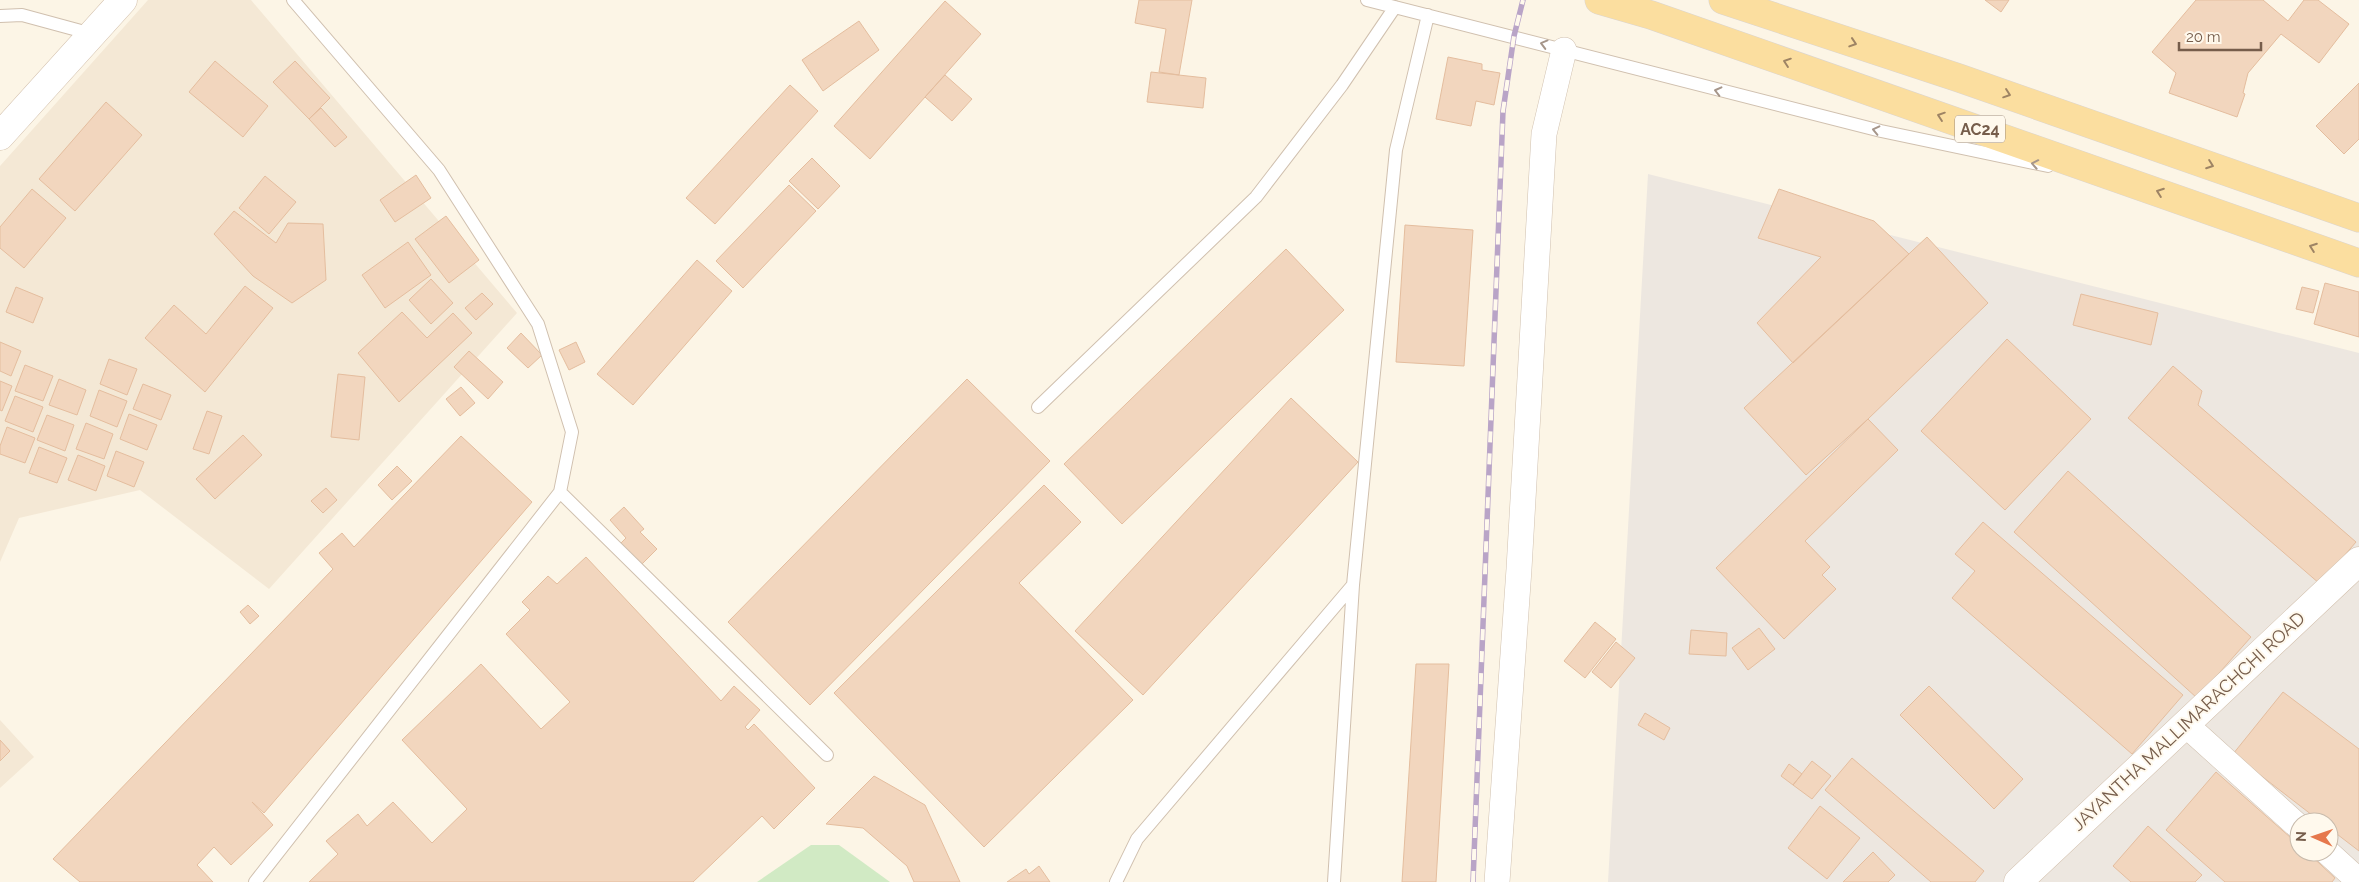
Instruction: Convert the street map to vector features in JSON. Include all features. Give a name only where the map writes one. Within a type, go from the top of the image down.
[{"type":"main road","name":"AC24","points":[[1598,0],[1651,15],[2241,220],[2359,263]]},
{"type":"main road","name":"AC24","points":[[1723,0],[1959,78],[2359,218]]},
{"type":"main road","points":[[2241,220],[2254,181]]},
{"type":"street","points":[[0,136],[123,0]]},
{"type":"street","points":[[1497,882],[1519,560],[1544,134],[1564,50]]},
{"type":"street","name":"JAYANTHA MALLIMARACHCHI ROAD","points":[[2018,882],[2359,562]]},
{"type":"street","points":[[2186,724],[2289,818]]},
{"type":"street","points":[[2338,862],[2359,881]]},
{"type":"lane","points":[[255,882],[560,492],[572,432],[538,324],[439,170],[294,0]]},
{"type":"lane","points":[[1367,0],[1678,81],[1881,131],[2134,183]]},
{"type":"lane","points":[[1038,407],[1256,197],[1342,85],[1395,7]]},
{"type":"lane","points":[[0,16],[22,14],[92,34]]},
{"type":"lane","points":[[1334,882],[1353,585],[1396,150],[1428,15]]},
{"type":"lane","points":[[560,492],[827,755]]},
{"type":"lane","points":[[1116,882],[1137,839],[1353,585]]},
{"type":"shaded area","points":[[148,0],[251,0],[517,313],[269,589],[140,490],[19,518],[0,562],[0,166]]},
{"type":"shaded area","points":[[1648,174],[2359,353],[2359,882],[1608,882]]},
{"type":"shaded area","points":[[0,720],[34,757],[0,788]]},
{"type":"green space","points":[[811,845],[839,845],[890,882],[757,882]]},
{"type":"building","points":[[1139,0],[1192,0],[1179,75],[1159,72],[1166,29],[1135,23]]},
{"type":"building","points":[[1985,0],[2009,0],[2001,12]]},
{"type":"building","points":[[2196,0],[2263,0],[2288,21],[2304,0],[2318,0],[2349,24],[2319,63],[2281,34],[2248,73],[2243,93],[2245,94],[2237,117],[2169,93],[2176,73],[2152,52]]},
{"type":"building","points":[[945,1],[981,34],[870,159],[834,126]]},
{"type":"building","points":[[859,21],[879,50],[823,91],[802,60]]},
{"type":"building","points":[[1448,57],[1482,64],[1482,70],[1500,73],[1494,105],[1476,101],[1471,126],[1436,119]]},
{"type":"building","points":[[215,61],[268,106],[243,137],[189,92]]},
{"type":"building","points":[[295,61],[330,98],[309,119],[273,82]]},
{"type":"building","points":[[1151,72],[1206,78],[1203,108],[1147,102]]},
{"type":"building","points":[[945,75],[972,99],[952,121],[925,97]]},
{"type":"building","points":[[2359,83],[2359,139],[2344,154],[2316,126]]},
{"type":"building","points":[[790,85],[818,111],[715,224],[686,198]]},
{"type":"building","points":[[106,102],[142,135],[75,211],[39,179]]},
{"type":"building","points":[[321,108],[347,137],[335,147],[309,119]]},
{"type":"building","points":[[812,158],[840,186],[818,209],[789,181]]},
{"type":"building","points":[[416,175],[431,198],[395,222],[380,200]]},
{"type":"building","points":[[265,176],[296,202],[269,234],[239,208]]},
{"type":"building","points":[[789,185],[816,211],[743,288],[716,261]]},
{"type":"building","points":[[32,189],[66,218],[24,268],[0,248],[0,227]]},
{"type":"building","points":[[1779,189],[1874,221],[1909,254],[1793,363],[1757,323],[1821,257],[1758,238]]},
{"type":"building","points":[[234,211],[276,243],[288,223],[323,224],[326,280],[292,303],[253,276],[214,234]]},
{"type":"building","points":[[446,216],[479,260],[449,283],[415,239]]},
{"type":"building","points":[[1405,225],[1473,230],[1464,366],[1396,362]]},
{"type":"building","points":[[1927,237],[1988,303],[1868,419],[1806,475],[1744,408]]},
{"type":"building","points":[[408,242],[431,275],[385,308],[362,275]]},
{"type":"building","points":[[1286,249],[1344,310],[1122,524],[1064,464]]},
{"type":"building","points":[[697,260],[732,291],[633,405],[597,374]]},
{"type":"building","points":[[431,279],[453,303],[431,324],[409,300]]},
{"type":"building","points":[[2325,283],[2359,292],[2359,337],[2314,324]]},
{"type":"building","points":[[245,286],[273,308],[205,392],[145,338],[174,305],[206,334]]},
{"type":"building","points":[[16,287],[43,298],[33,323],[6,312]]},
{"type":"building","points":[[2302,287],[2319,291],[2313,313],[2296,309]]},
{"type":"building","points":[[482,293],[493,304],[476,320],[465,308]]},
{"type":"building","points":[[2081,294],[2158,313],[2151,345],[2073,325]]},
{"type":"building","points":[[402,312],[427,338],[453,313],[472,333],[399,402],[358,353]]},
{"type":"building","points":[[521,333],[542,355],[528,368],[507,348]]},
{"type":"building","points":[[2007,339],[2091,419],[2005,510],[1921,431]]},
{"type":"building","points":[[0,342],[21,351],[11,376],[0,371]]},
{"type":"building","points":[[576,342],[585,362],[569,370],[559,350]]},
{"type":"building","points":[[469,351],[503,382],[488,399],[454,367]]},
{"type":"building","points":[[109,359],[137,369],[127,395],[100,384]]},
{"type":"building","points":[[25,365],[53,376],[43,401],[15,391]]},
{"type":"building","points":[[2173,366],[2202,391],[2198,405],[2356,542],[2320,584],[2128,418]]},
{"type":"building","points":[[338,374],[365,377],[359,440],[331,437]]},
{"type":"building","points":[[59,379],[86,390],[77,415],[49,405]]},
{"type":"building","points":[[967,379],[1050,461],[810,705],[728,622]]},
{"type":"building","points":[[0,381],[12,386],[2,411],[0,410]]},
{"type":"building","points":[[143,384],[171,395],[161,420],[133,409]]},
{"type":"building","points":[[461,387],[475,403],[460,416],[446,399]]},
{"type":"building","points":[[99,390],[127,401],[117,427],[90,416]]},
{"type":"building","points":[[15,396],[43,407],[33,432],[5,421]]},
{"type":"building","points":[[1291,398],[1358,462],[1143,695],[1075,631]]},
{"type":"building","points":[[207,411],[222,416],[209,454],[193,449]]},
{"type":"building","points":[[129,414],[157,425],[147,450],[120,439]]},
{"type":"building","points":[[47,415],[74,425],[65,451],[37,440]]},
{"type":"building","points":[[1868,419],[1898,450],[1805,541],[1830,567],[1822,575],[1836,589],[1784,639],[1716,568]]},
{"type":"building","points":[[86,423],[113,434],[104,459],[76,449]]},
{"type":"building","points":[[7,427],[35,438],[25,463],[0,454],[0,446]]},
{"type":"building","points":[[243,435],[262,455],[215,499],[196,479]]},
{"type":"building","points":[[461,436],[532,502],[264,813],[252,802],[273,825],[231,865],[214,847],[197,865],[213,882],[80,882],[53,859],[333,569],[319,553],[342,533],[354,547]]},
{"type":"building","points":[[39,447],[67,458],[57,483],[29,473]]},
{"type":"building","points":[[116,451],[144,462],[134,487],[107,476]]},
{"type":"building","points":[[78,455],[105,466],[96,491],[68,480]]},
{"type":"building","points":[[397,466],[412,481],[392,500],[378,485]]},
{"type":"building","points":[[2068,471],[2251,637],[2197,698],[2014,532]]},
{"type":"building","points":[[1044,485],[1081,522],[1019,583],[1133,700],[984,847],[834,693]]},
{"type":"building","points":[[326,488],[337,500],[323,513],[311,501]]},
{"type":"building","points":[[624,507],[644,529],[640,532],[657,549],[641,565],[620,544],[626,538],[610,520]]},
{"type":"building","points":[[1983,522],[2183,695],[2132,754],[1952,598],[1975,571],[1955,554]]},
{"type":"building","points":[[586,557],[721,701],[734,686],[760,710],[745,727],[748,730],[754,724],[815,788],[774,829],[762,816],[693,882],[309,882],[338,854],[326,841],[358,814],[367,826],[393,802],[432,843],[467,809],[402,740],[481,664],[541,729],[570,702],[506,634],[530,610],[522,602],[548,576],[557,584]]},
{"type":"building","points":[[248,605],[259,616],[250,624],[240,612]]},
{"type":"building","points":[[1595,622],[1616,639],[1585,678],[1564,661]]},
{"type":"building","points":[[1759,628],[1775,649],[1748,670],[1732,648]]},
{"type":"building","points":[[1691,630],[1727,633],[1726,656],[1689,654]]},
{"type":"building","points":[[1616,642],[1635,658],[1611,688],[1592,672]]},
{"type":"building","points":[[1416,664],[1449,664],[1436,882],[1402,882]]},
{"type":"building","points":[[1929,686],[2023,779],[1994,809],[1900,715]]},
{"type":"building","points":[[2283,692],[2359,749],[2359,851],[2339,836],[2339,812],[2308,812],[2233,754]]},
{"type":"building","points":[[1645,713],[1670,728],[1664,740],[1638,725]]},
{"type":"building","points":[[0,740],[10,751],[0,761]]},
{"type":"building","points":[[1852,758],[1984,871],[1975,882],[1931,882],[1825,790]]},
{"type":"building","points":[[1812,761],[1831,776],[1812,799],[1793,785]]},
{"type":"building","points":[[1789,764],[1802,774],[1793,785],[1781,776]]},
{"type":"building","points":[[2216,772],[2289,836],[2289,862],[2318,862],[2335,878],[2332,882],[2225,882],[2166,830]]},
{"type":"building","points":[[874,776],[925,805],[960,882],[914,882],[907,866],[863,828],[826,824]]},
{"type":"building","points":[[1820,806],[1860,838],[1827,879],[1788,848]]},
{"type":"building","points":[[2148,826],[2202,875],[2195,882],[2131,882],[2113,866]]},
{"type":"building","points":[[1873,852],[1895,875],[1888,882],[1843,882]]},
{"type":"building","points":[[1039,866],[1050,882],[1007,882],[1026,869],[1029,874]]},
{"type":"railway","points":[[1473,882],[1503,111],[1514,36],[1523,0]]}]
